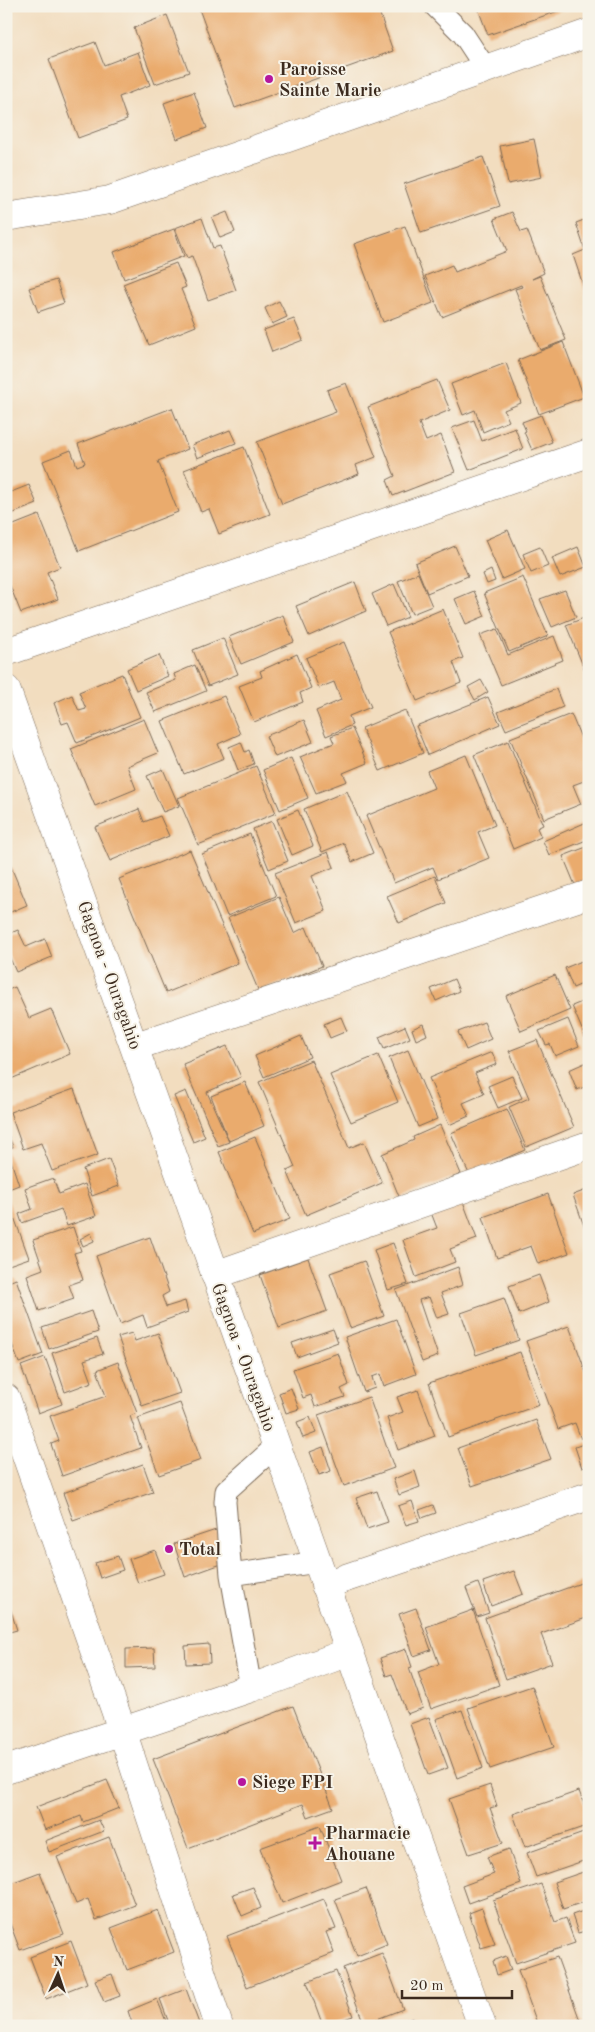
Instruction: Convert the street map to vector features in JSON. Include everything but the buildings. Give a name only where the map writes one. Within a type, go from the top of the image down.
[{"type":"street","points":[[6,217],[110,200],[589,33]]},
{"type":"street","points":[[6,652],[589,453]]},
{"type":"street","name":"Gagnoa - Ouragahio","points":[[6,689],[136,1046],[215,1275],[482,2026]]},
{"type":"street","points":[[136,1046],[589,894]]},
{"type":"street","points":[[215,1275],[589,1145]]},
{"type":"street","points":[[6,1398],[122,1730],[219,2026]]},
{"type":"street","points":[[321,1573],[589,1496]]},
{"type":"street","points":[[6,1770],[251,1688],[349,1652]]},
{"type":"lane","points":[[435,6],[463,34],[486,69]]},
{"type":"lane","points":[[251,1688],[231,1575],[225,1502],[226,1491],[276,1446]]},
{"type":"lane","points":[[231,1575],[321,1573]]},
{"type":"place","name":"Paroisse Sainte Marie","points":[[269,79]]},
{"type":"place","name":"Total","points":[[169,1549]]},
{"type":"place","name":"Siege FPI","points":[[242,1782]]},
{"type":"place","name":"Pharmacie Ahouane","points":[[315,1843]]}]
